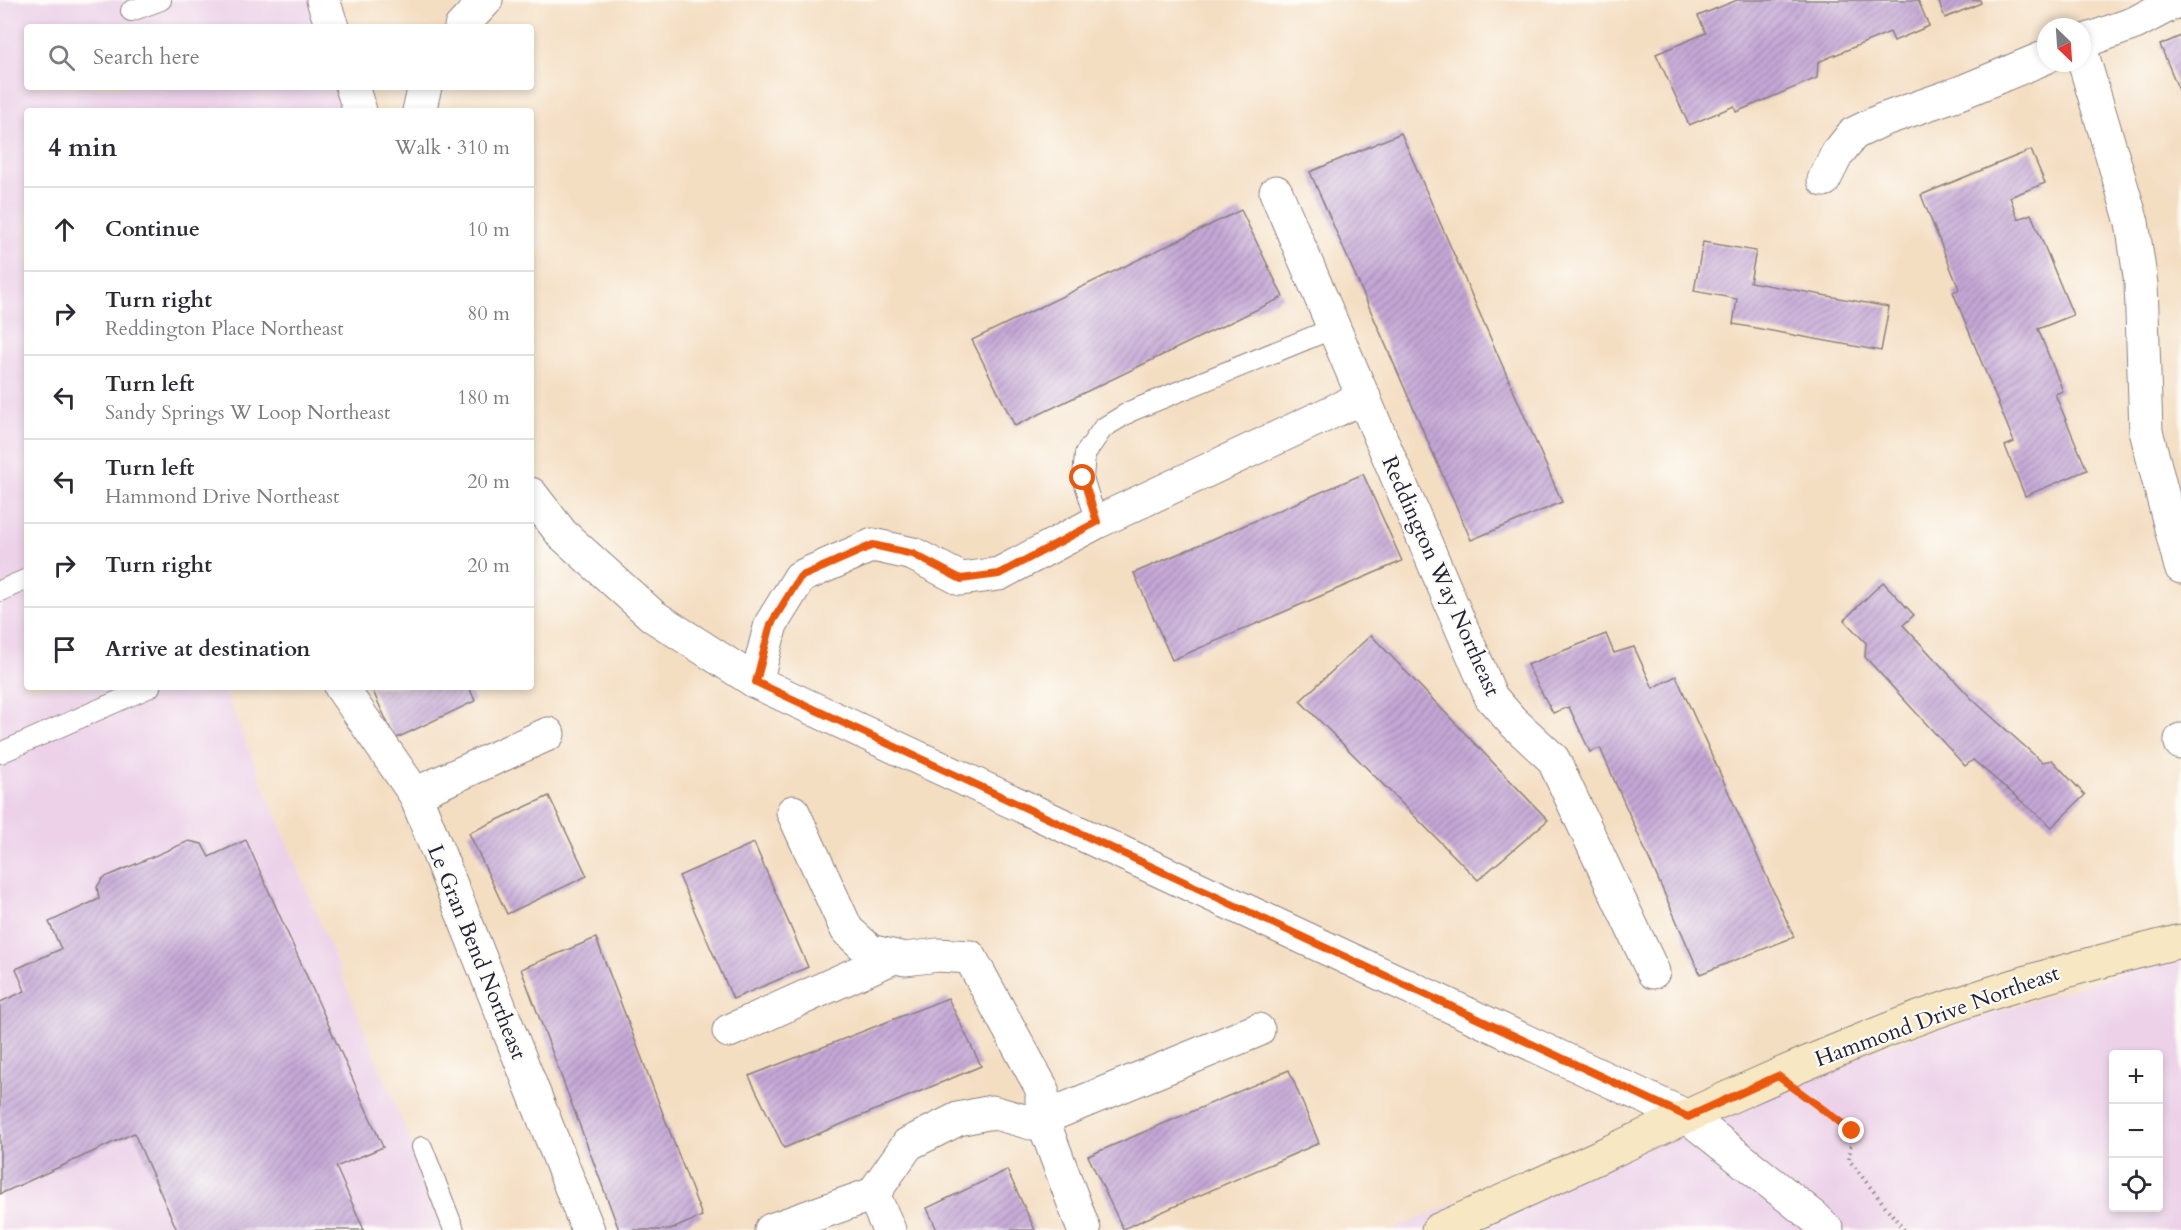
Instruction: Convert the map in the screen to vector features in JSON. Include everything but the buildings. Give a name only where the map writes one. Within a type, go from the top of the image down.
[{"type":"street","points":[[323,0],[331,24]]},
{"type":"street","points":[[464,24],[486,0]]},
{"type":"street","points":[[2091,39],[2135,22],[2178,0]]},
{"type":"street","points":[[1824,180],[1837,154],[1853,134],[1882,120],[1962,92],[2037,61]]},
{"type":"street","points":[[2087,72],[2132,222],[2140,284],[2146,431],[2181,567]]},
{"type":"street","points":[[353,90],[359,108]]},
{"type":"street","points":[[420,108],[424,90]]},
{"type":"street","name":"Reddington Way Northeast","points":[[1276,192],[1491,697],[1512,721],[1553,759],[1653,972]]},
{"type":"street","points":[[756,682],[771,624],[800,577],[873,545],[913,554],[961,579],[999,574],[1097,522],[1364,397]]},
{"type":"street","points":[[534,498],[562,534],[653,616],[756,682],[1688,1117],[1814,1217],[1827,1230]]},
{"type":"street","name":"Le Gran Bend Northeast","points":[[343,690],[415,794],[588,1230]]},
{"type":"street","points":[[415,794],[548,734]]},
{"type":"street","points":[[793,812],[847,930],[870,951],[904,959],[938,955],[970,957],[1042,1089],[1042,1118],[1084,1230]]},
{"type":"street","name":"Hammond Drive Northeast","points":[[1438,1230],[1778,1076],[1884,1031],[2070,968],[2181,940]]},
{"type":"street","points":[[729,1031],[894,957]]},
{"type":"street","points":[[771,1230],[873,1194],[908,1144],[958,1119],[993,1112],[1031,1123],[1258,1030]]},
{"type":"street","points":[[873,1194],[889,1230]]},
{"type":"lane","points":[[131,11],[161,0]]},
{"type":"lane","points":[[1097,522],[1083,478],[1085,454],[1103,428],[1131,411],[1334,328]]},
{"type":"lane","points":[[0,591],[24,580]]},
{"type":"lane","points":[[0,753],[143,690]]},
{"type":"lane","points":[[422,1147],[454,1230]]},
{"type":"path","points":[[1778,1076],[1852,1131],[1849,1160],[1904,1230]]},
{"type":"shaded area","points":[[0,0],[325,0],[333,24],[24,24],[24,90],[356,90],[362,108],[24,108],[24,690],[224,690],[447,1230],[0,1230]]},
{"type":"shaded area","points":[[2181,956],[2181,1230],[1391,1230],[1684,1107]]},
{"type":"route","points":[[1083,478],[1097,522],[999,574],[961,579],[913,554],[873,545],[800,577],[771,624],[756,682],[1688,1117],[1778,1076],[1852,1131]]}]
